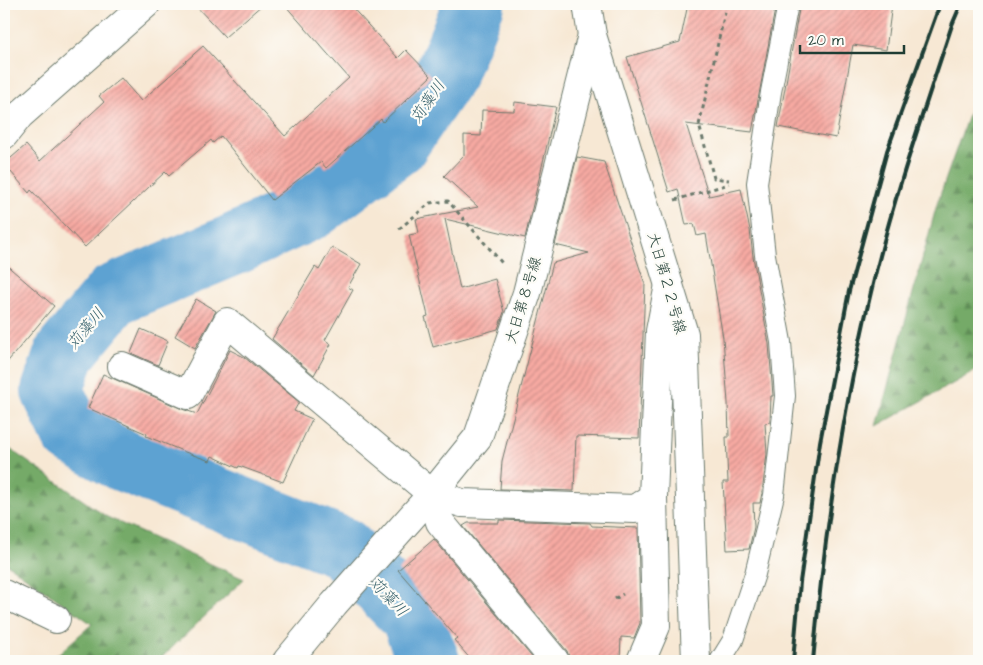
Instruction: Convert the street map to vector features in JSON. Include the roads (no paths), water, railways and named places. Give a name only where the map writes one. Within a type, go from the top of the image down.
[{"type":"street","points":[[4,135],[20,115],[146,4]]},
{"type":"street","name":"大日第２２号線","points":[[587,4],[592,35],[684,334],[696,661]]},
{"type":"street","name":"大日第８号線","points":[[287,661],[334,604],[432,494],[478,437],[527,293],[592,35]]},
{"type":"street","points":[[641,661],[656,626],[653,497],[660,331],[669,285]]},
{"type":"street","points":[[122,366],[188,395],[227,322],[432,494],[462,504],[635,509],[653,497]]},
{"type":"street","points":[[432,494],[440,522],[555,661]]},
{"type":"street","points":[[4,594],[56,619]]},
{"type":"lane","points":[[720,661],[733,640],[755,574],[764,539],[774,495],[785,396],[781,342],[765,255],[748,182],[771,92],[788,4]]},
{"type":"waterway","name":"苅藻川","points":[[429,661],[411,617],[343,548],[121,460],[72,433],[52,391],[65,353],[113,295],[233,245],[313,208],[397,145],[446,73],[474,4]]},
{"type":"railway","points":[[793,661],[800,582],[820,442],[849,291],[887,151],[940,4]]},
{"type":"railway","points":[[813,661],[835,476],[851,384],[871,292],[898,191],[952,25],[961,4]]}]
